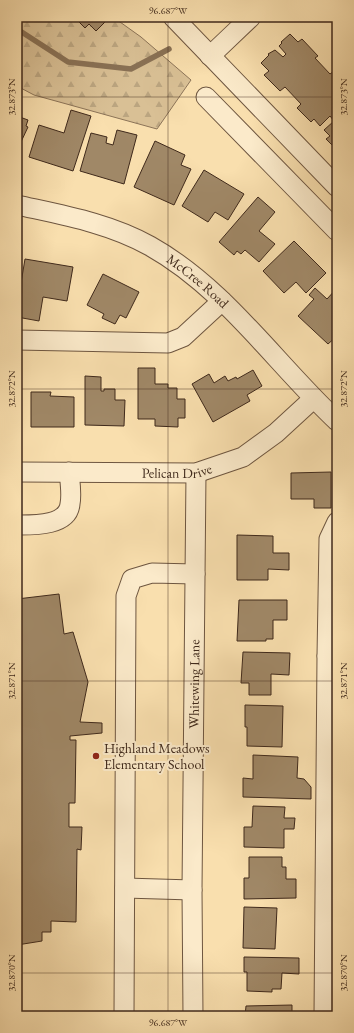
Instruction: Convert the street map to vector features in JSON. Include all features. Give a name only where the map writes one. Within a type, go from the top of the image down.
[{"type":"street","points":[[172,17],[337,187]]},
{"type":"street","points":[[210,56],[251,17]]},
{"type":"street","points":[[206,97],[337,231]]},
{"type":"street","name":"McCree Road","points":[[17,205],[107,227],[149,245],[190,272],[222,301],[313,399],[337,421]]},
{"type":"street","points":[[17,340],[168,343],[183,337],[222,301]]},
{"type":"street","name":"Pelican Drive","points":[[17,472],[196,473],[243,457],[276,433],[313,399]]},
{"type":"street","points":[[17,525],[44,524],[55,521],[66,514],[70,504],[69,472]]},
{"type":"street","name":"Whitewing Lane","points":[[193,1016],[192,890],[196,473]]},
{"type":"street","points":[[324,1016],[332,656],[329,539],[337,522]]},
{"type":"street","points":[[124,1016],[126,596],[132,579],[152,573],[195,574]]},
{"type":"street","points":[[125,888],[192,890]]},
{"type":"green space","points":[[17,17],[113,17],[141,37],[191,80],[157,129],[34,95],[17,86]]},
{"type":"building","points":[[74,17],[110,17],[96,31],[89,24],[85,28]]},
{"type":"building","points":[[290,34],[298,42],[302,39],[318,56],[315,58],[330,74],[334,71],[337,74],[337,150],[326,139],[330,136],[324,130],[334,121],[330,116],[320,126],[314,119],[311,122],[297,108],[301,104],[285,87],[280,91],[264,75],[269,71],[261,63],[269,55],[268,54],[275,50],[283,57],[286,54],[279,46],[282,43],[281,42]]},
{"type":"building","points":[[71,110],[91,116],[73,171],[29,157],[39,125],[64,133]]},
{"type":"building","points":[[17,116],[28,120],[26,126],[28,127],[20,144],[17,142]]},
{"type":"building","points":[[117,130],[137,135],[124,184],[80,171],[91,133],[107,137],[106,143],[113,145]]},
{"type":"building","points":[[155,141],[185,155],[181,165],[191,169],[174,205],[134,187]]},
{"type":"building","points":[[204,170],[244,194],[228,220],[215,212],[208,222],[182,206]]},
{"type":"building","points":[[258,197],[275,212],[259,231],[275,244],[259,262],[245,250],[241,254],[237,251],[234,255],[219,242]]},
{"type":"building","points":[[294,241],[326,273],[306,293],[296,282],[284,293],[263,271]]},
{"type":"building","points":[[25,259],[73,267],[67,301],[43,297],[39,321],[17,317],[17,307]]},
{"type":"building","points":[[103,274],[139,292],[126,318],[120,315],[115,324],[102,318],[104,314],[87,305]]},
{"type":"building","points":[[315,288],[327,299],[337,288],[337,336],[328,344],[298,316],[314,299],[309,295]]},
{"type":"building","points":[[138,368],[155,368],[155,384],[168,384],[168,388],[177,388],[177,399],[185,399],[185,418],[178,418],[178,427],[155,426],[155,419],[138,419]]},
{"type":"building","points":[[253,370],[262,386],[247,395],[250,401],[213,422],[192,384],[209,374],[214,383],[225,376],[228,381],[236,377],[237,379]]},
{"type":"building","points":[[85,376],[101,377],[101,391],[104,391],[104,389],[115,389],[115,400],[125,400],[124,426],[85,425]]},
{"type":"building","points":[[31,392],[51,392],[50,396],[74,397],[74,427],[31,427]]},
{"type":"building","points":[[17,394],[21,394],[21,419],[17,419]]},
{"type":"building","points":[[331,472],[331,508],[314,508],[314,499],[291,499],[291,473]]},
{"type":"building","points":[[237,535],[273,536],[273,553],[289,553],[289,570],[268,569],[268,580],[237,580]]},
{"type":"building","points":[[59,594],[64,634],[73,632],[88,682],[80,722],[102,723],[102,733],[70,736],[70,740],[76,740],[75,803],[69,803],[69,827],[82,827],[81,850],[77,849],[76,922],[51,921],[51,932],[42,932],[42,941],[17,945],[17,599]]},
{"type":"building","points":[[239,600],[287,600],[287,620],[273,620],[273,639],[266,639],[266,641],[237,641]]},
{"type":"building","points":[[243,652],[290,653],[289,675],[271,674],[271,695],[249,695],[249,683],[241,683]]},
{"type":"building","points":[[245,705],[283,706],[282,747],[247,746]]},
{"type":"building","points":[[253,755],[298,757],[297,778],[304,779],[311,787],[311,799],[243,797],[243,778],[253,779]]},
{"type":"building","points":[[253,806],[285,807],[284,818],[295,818],[294,829],[284,829],[284,848],[244,847],[244,827],[252,827]]},
{"type":"building","points":[[249,857],[282,857],[282,867],[286,867],[286,879],[296,879],[296,898],[244,899],[244,878],[249,878]]},
{"type":"building","points":[[244,907],[277,908],[275,949],[243,948]]},
{"type":"building","points":[[244,957],[299,958],[299,974],[282,973],[281,989],[272,989],[272,992],[247,991],[247,972],[244,972]]},
{"type":"building","points":[[292,1005],[292,1015],[300,1016],[245,1016],[246,1006]]},
{"type":"waterway","points":[[17,29],[68,62],[131,69],[169,49]]},
{"type":"place","name":"Highland Meadows Elementary School","points":[[96,756]]}]
